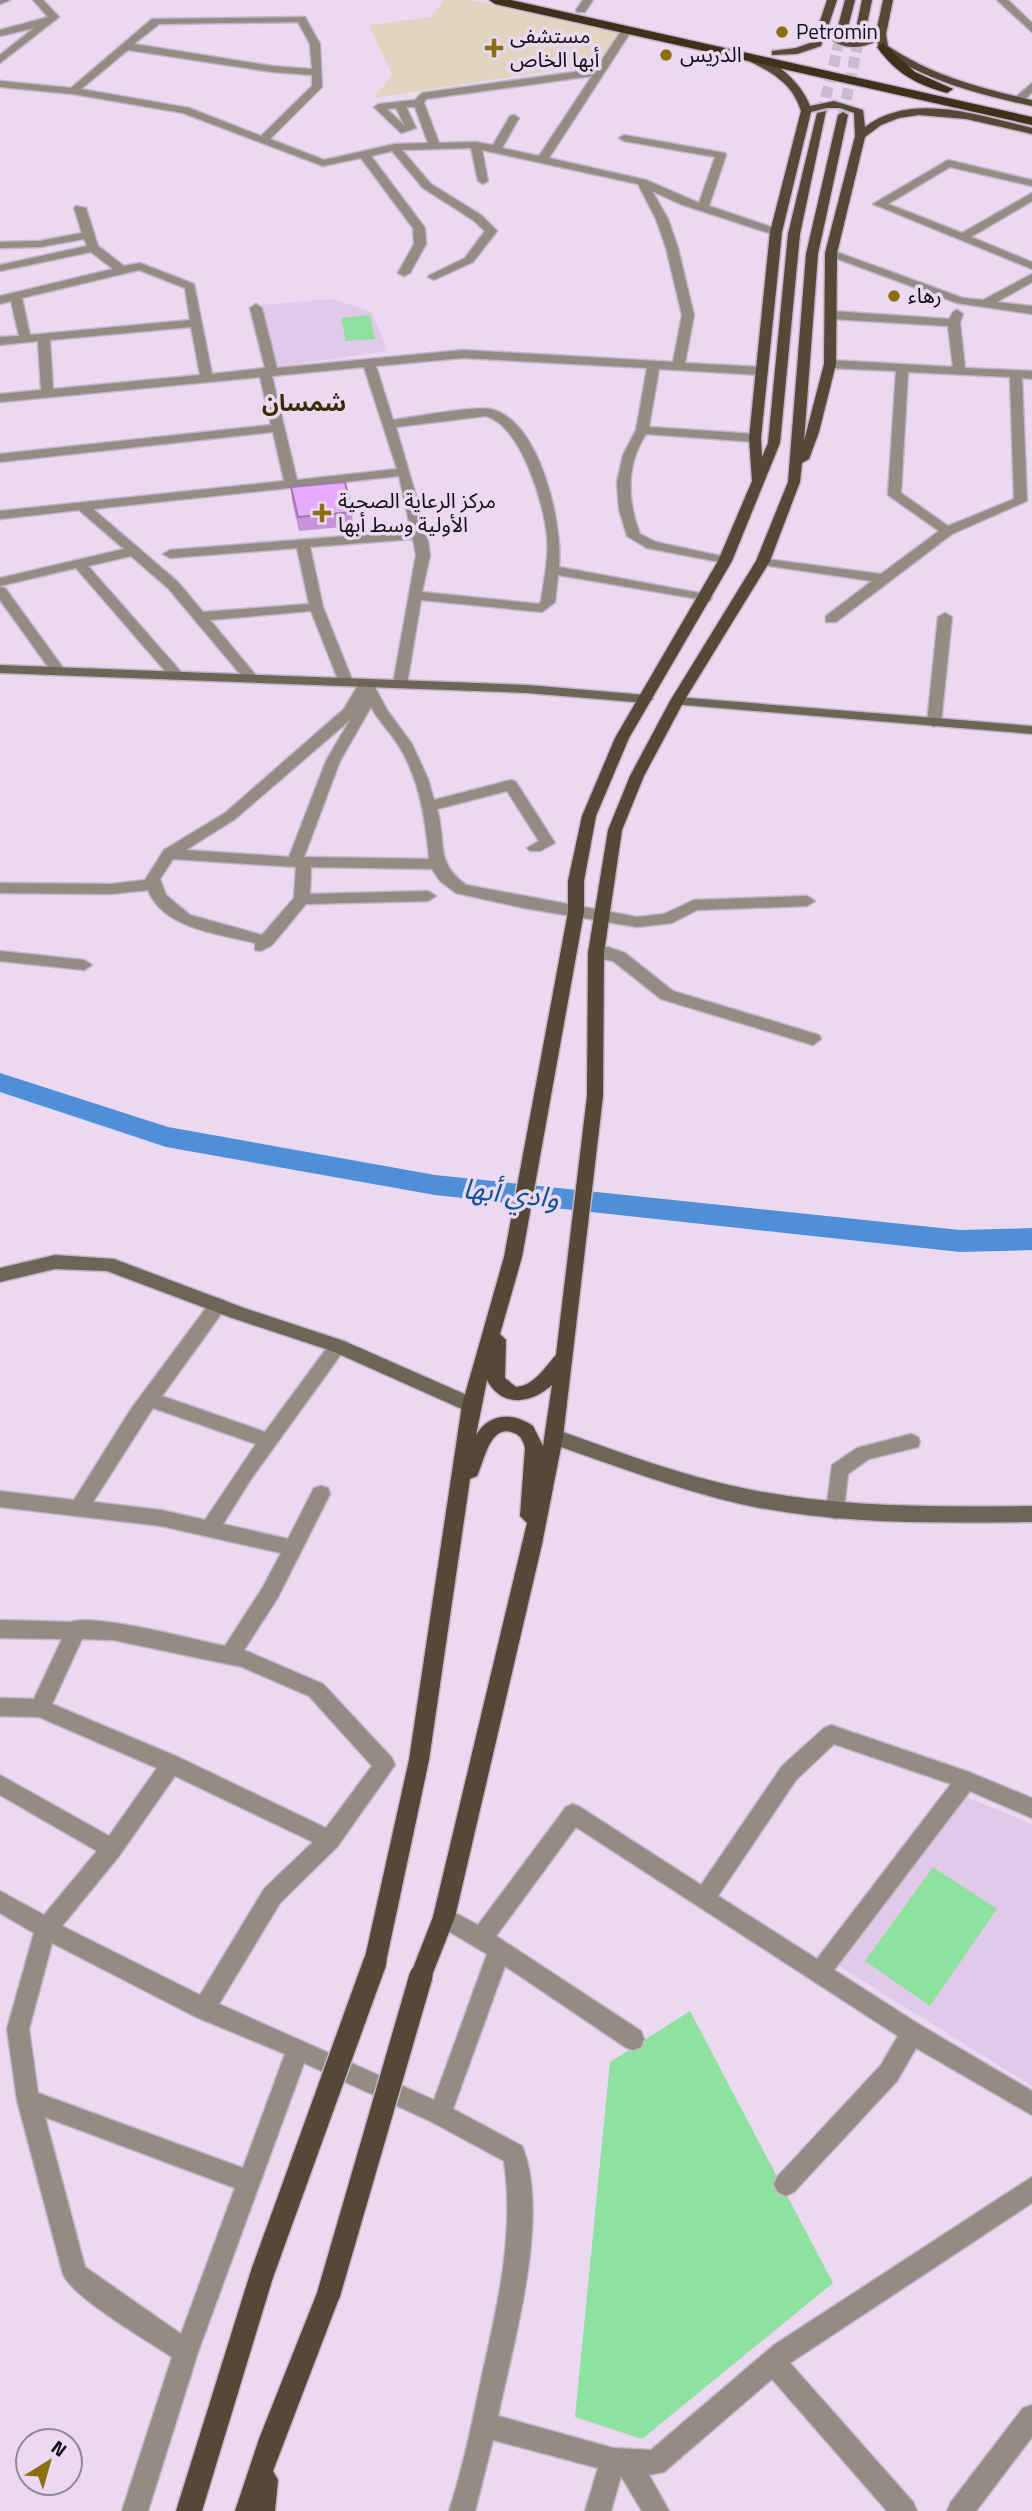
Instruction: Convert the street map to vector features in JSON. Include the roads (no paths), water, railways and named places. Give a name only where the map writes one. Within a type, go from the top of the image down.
[{"type":"highway","points":[[495,0],[1032,121]]},
{"type":"highway","points":[[537,0],[584,5],[776,53],[1032,111]]},
{"type":"highway","points":[[882,41],[893,63],[909,75],[933,86],[989,101]]},
{"type":"highway","points":[[864,83],[905,98],[1032,131]]},
{"type":"main road","points":[[776,53],[797,51],[817,44],[832,0]]},
{"type":"main road","points":[[841,35],[850,0]]},
{"type":"main road","points":[[859,37],[867,0]]},
{"type":"main road","points":[[882,41],[888,0]]},
{"type":"main road","points":[[825,26],[831,38],[843,43],[863,45],[882,41]]},
{"type":"main road","points":[[882,41],[924,74],[951,85],[1032,103]]},
{"type":"main road","points":[[749,57],[787,77],[802,95],[806,111],[776,232],[755,438],[756,488]]},
{"type":"main road","points":[[247,2511],[271,2440],[329,2293],[421,1976],[444,1917],[532,1544],[554,1437],[577,1263],[595,1096],[596,953],[615,830],[637,776],[677,701],[763,561],[813,432],[830,363],[831,253],[860,136],[859,112],[853,108],[830,104],[806,111]]},
{"type":"main road","points":[[860,136],[871,124],[891,116],[920,112],[952,115],[1032,131]]},
{"type":"main road","points":[[189,2511],[262,2274],[375,1962],[419,1760],[471,1405],[513,1257],[576,912],[576,881],[589,816],[622,738],[724,561],[774,443],[794,234],[822,113]]},
{"type":"main road","points":[[794,482],[812,254],[843,115]]},
{"type":"main road","points":[[766,344],[789,287]]},
{"type":"main road","points":[[810,292],[830,363]]},
{"type":"main road","points":[[499,1305],[495,1377],[500,1386],[511,1393],[525,1394],[537,1388],[565,1357]]},
{"type":"main road","points":[[458,1505],[484,1435],[493,1425],[510,1423],[524,1429],[533,1440],[529,1500],[532,1544]]},
{"type":"main road","points":[[262,2511],[271,2440]]},
{"type":"street","points":[[0,1],[5,0]]},
{"type":"street","points":[[0,60],[54,17],[38,0]]},
{"type":"street","points":[[1002,0],[1032,29]]},
{"type":"street","points":[[73,91],[156,21],[301,19],[313,33],[318,52],[317,87],[264,139]]},
{"type":"street","points":[[0,33],[48,22]]},
{"type":"street","points":[[542,160],[627,30]]},
{"type":"street","points":[[125,46],[272,69],[317,72]]},
{"type":"street","points":[[434,144],[419,103],[422,96],[598,72]]},
{"type":"street","points":[[0,83],[73,91],[185,110],[323,163],[341,157],[395,148],[434,144],[476,145],[642,182],[684,202],[776,232]]},
{"type":"street","points":[[1018,100],[1032,86]]},
{"type":"street","points":[[400,105],[419,103]]},
{"type":"street","points":[[496,149],[514,118]]},
{"type":"street","points":[[624,138],[721,155],[704,207]]},
{"type":"street","points":[[476,145],[483,181]]},
{"type":"street","points":[[395,148],[406,166],[429,187],[483,221],[491,232],[469,260],[434,277]]},
{"type":"street","points":[[365,155],[419,228],[420,244],[404,273]]},
{"type":"street","points":[[1032,183],[948,163],[878,204],[1032,266]]},
{"type":"street","points":[[642,182],[662,219],[688,315],[679,365]]},
{"type":"street","points":[[962,237],[1032,196]]},
{"type":"street","points":[[80,208],[93,248],[122,270]]},
{"type":"street","points":[[88,235],[40,244],[0,244],[1,268],[93,248]]},
{"type":"street","points":[[831,253],[961,302],[1032,310]]},
{"type":"street","points":[[0,300],[140,266],[190,286],[206,377]]},
{"type":"street","points":[[985,304],[1032,276]]},
{"type":"street","points":[[16,296],[25,338]]},
{"type":"street","points":[[959,369],[954,323],[961,302]]},
{"type":"street","points":[[256,308],[277,428],[291,482]]},
{"type":"street","points":[[832,315],[954,323]]},
{"type":"street","points":[[0,341],[197,323]]},
{"type":"street","points":[[44,337],[47,393]]},
{"type":"street","points":[[0,397],[463,354],[762,371]]},
{"type":"street","points":[[369,363],[404,472],[423,555],[400,684]]},
{"type":"street","points":[[830,363],[1032,375]]},
{"type":"street","points":[[654,364],[642,430],[631,445],[625,471],[624,501],[634,536],[652,545],[724,561]]},
{"type":"street","points":[[902,368],[894,495],[923,512],[947,531]]},
{"type":"street","points":[[831,619],[947,531],[1021,501],[1026,488],[1016,374]]},
{"type":"street","points":[[389,424],[486,412],[499,415],[508,422],[538,480],[552,525],[552,570],[548,602],[542,608],[416,595]]},
{"type":"street","points":[[0,458],[277,428]]},
{"type":"street","points":[[642,430],[755,438]]},
{"type":"street","points":[[0,515],[404,472]]},
{"type":"street","points":[[82,506],[173,585],[251,678]]},
{"type":"street","points":[[170,554],[420,534]]},
{"type":"street","points":[[303,543],[316,607],[346,682]]},
{"type":"street","points":[[0,567],[6,580],[134,551]]},
{"type":"street","points":[[763,561],[885,579]]},
{"type":"street","points":[[79,564],[177,676]]},
{"type":"street","points":[[552,570],[705,598]]},
{"type":"street","points":[[0,591],[59,672]]},
{"type":"street","points":[[198,617],[316,607]]},
{"type":"street","points":[[934,723],[945,617]]},
{"type":"street","points":[[0,669],[346,682],[369,689],[400,684],[527,689],[646,699]]},
{"type":"street","points":[[369,689],[380,711],[405,744],[421,779],[434,826],[437,864],[445,877],[461,889],[637,922],[667,919],[694,905],[807,901]]},
{"type":"street","points":[[369,689],[333,761],[300,862],[302,899],[263,944],[185,919],[159,898],[152,879],[169,854],[230,816],[252,798],[350,712],[369,689]]},
{"type":"street","points":[[677,701],[1032,730]]},
{"type":"street","points":[[429,806],[511,785],[548,843],[535,848]]},
{"type":"street","points":[[169,854],[300,862],[437,864]]},
{"type":"street","points":[[0,888],[111,889],[154,884]]},
{"type":"street","points":[[302,899],[428,896]]},
{"type":"street","points":[[596,953],[608,952],[619,957],[667,995],[813,1039]]},
{"type":"street","points":[[0,956],[84,965]]},
{"type":"street","points":[[0,1275],[55,1262],[108,1264],[338,1346],[471,1405]]},
{"type":"street","points":[[79,1508],[149,1399],[218,1305]]},
{"type":"street","points":[[210,1529],[338,1346]]},
{"type":"street","points":[[149,1399],[269,1441]]},
{"type":"street","points":[[554,1437],[699,1485],[771,1502],[836,1511],[935,1515],[1032,1514]]},
{"type":"street","points":[[836,1511],[839,1470],[864,1452],[911,1442]]},
{"type":"street","points":[[230,1656],[270,1593],[321,1494]]},
{"type":"street","points":[[0,1499],[161,1518],[293,1548]]},
{"type":"street","points":[[40,1708],[77,1628]]},
{"type":"street","points":[[0,1629],[77,1628],[113,1631],[244,1659],[316,1690],[385,1765],[330,1840],[272,1896],[204,2010]]},
{"type":"street","points":[[0,1707],[40,1708],[171,1764],[330,1840]]},
{"type":"street","points":[[704,1899],[789,1773],[831,1734],[967,1780],[1032,1808]]},
{"type":"street","points":[[171,1764],[112,1849],[46,1929],[26,1993],[9,2032],[52,2181],[75,2274],[186,2352]]},
{"type":"street","points":[[820,1972],[967,1780]]},
{"type":"street","points":[[0,1784],[112,1849]]},
{"type":"street","points":[[440,2114],[491,1944],[573,1814],[912,2033],[1032,2104]]},
{"type":"street","points":[[0,1901],[46,1929],[204,2010],[298,2049],[440,2114],[514,2154],[519,2178],[513,2294],[474,2475],[462,2511]]},
{"type":"street","points":[[444,1917],[491,1944],[633,2039]]},
{"type":"street","points":[[786,2184],[889,2073],[912,2033]]},
{"type":"street","points":[[135,2511],[186,2352],[298,2049]]},
{"type":"street","points":[[28,2100],[250,2182]]},
{"type":"street","points":[[485,2425],[619,2460],[655,2463],[773,2362],[1032,2189]]},
{"type":"street","points":[[773,2362],[904,2511]]},
{"type":"street","points":[[960,2511],[1032,2417]]},
{"type":"street","points":[[598,2511],[619,2460]]},
{"type":"street","points":[[619,2460],[656,2511]]},
{"type":"waterway","name":"وادي أبها","points":[[0,1082],[166,1137],[435,1185],[960,1241],[1032,1239]]},
{"type":"tunnel","points":[[822,113],[841,35]]},
{"type":"tunnel","points":[[843,115],[859,38]]},
{"type":"place","name":"Petromin","points":[[782,32]]},
{"type":"place","name":"مستشفى أبها الخاص","points":[[494,48]]},
{"type":"place","name":"الدريس","points":[[666,55]]},
{"type":"place","name":"رهاء","points":[[894,296]]},
{"type":"place","name":"مركز الرعاية الصحية الأولية وسط أبها","points":[[322,513]]},
{"type":"district","name":"شمسان","points":[[304,403]]}]
